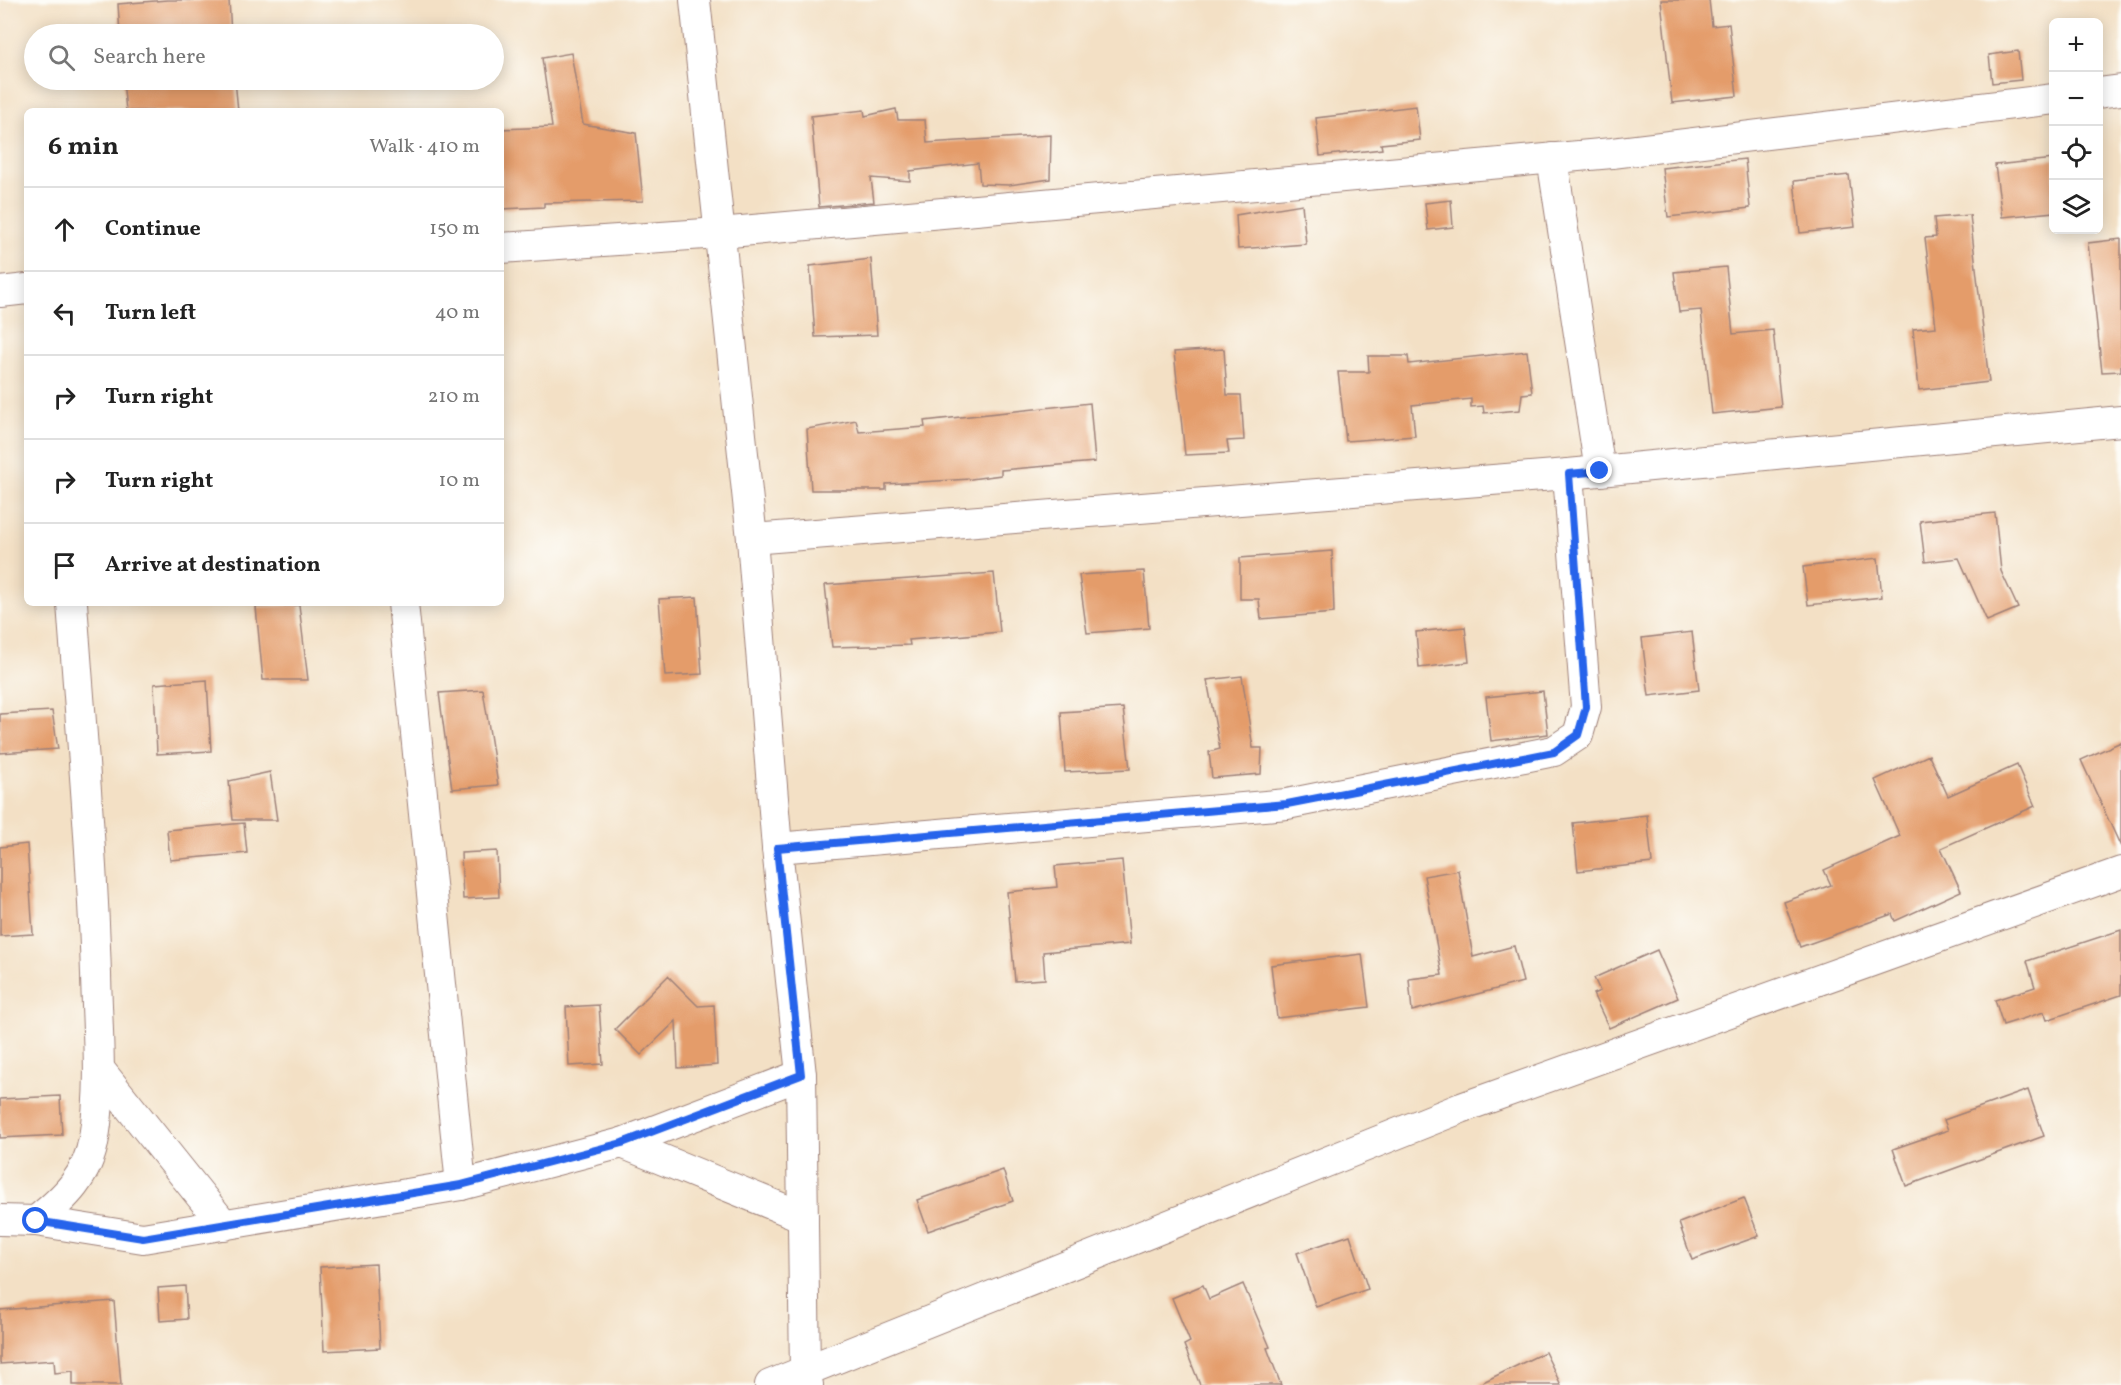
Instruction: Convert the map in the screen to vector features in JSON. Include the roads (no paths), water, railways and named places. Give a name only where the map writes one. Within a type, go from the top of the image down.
[{"type":"street","points":[[695,0],[752,539],[777,848],[801,1075],[806,1379]]},
{"type":"street","points":[[2103,92],[2121,90]]},
{"type":"street","points":[[504,248],[718,233],[1552,158],[2049,100]]},
{"type":"street","points":[[1552,158],[1600,471]]},
{"type":"street","points":[[0,292],[24,289]]},
{"type":"street","points":[[752,539],[1569,474],[2121,421]]},
{"type":"street","points":[[777,848],[1287,804],[1554,752],[1578,735],[1586,707],[1569,474]]},
{"type":"street","points":[[36,1221],[66,1197],[83,1171],[94,1138],[99,1069],[93,881],[72,606]]},
{"type":"street","points":[[403,606],[461,1185]]},
{"type":"street","points":[[770,1385],[806,1379],[1461,1108],[2121,872]]},
{"type":"street","points":[[99,1069],[224,1225]]},
{"type":"street","points":[[0,1220],[36,1221],[143,1238],[461,1185],[622,1143],[801,1075]]},
{"type":"street","points":[[622,1143],[803,1217]]}]
